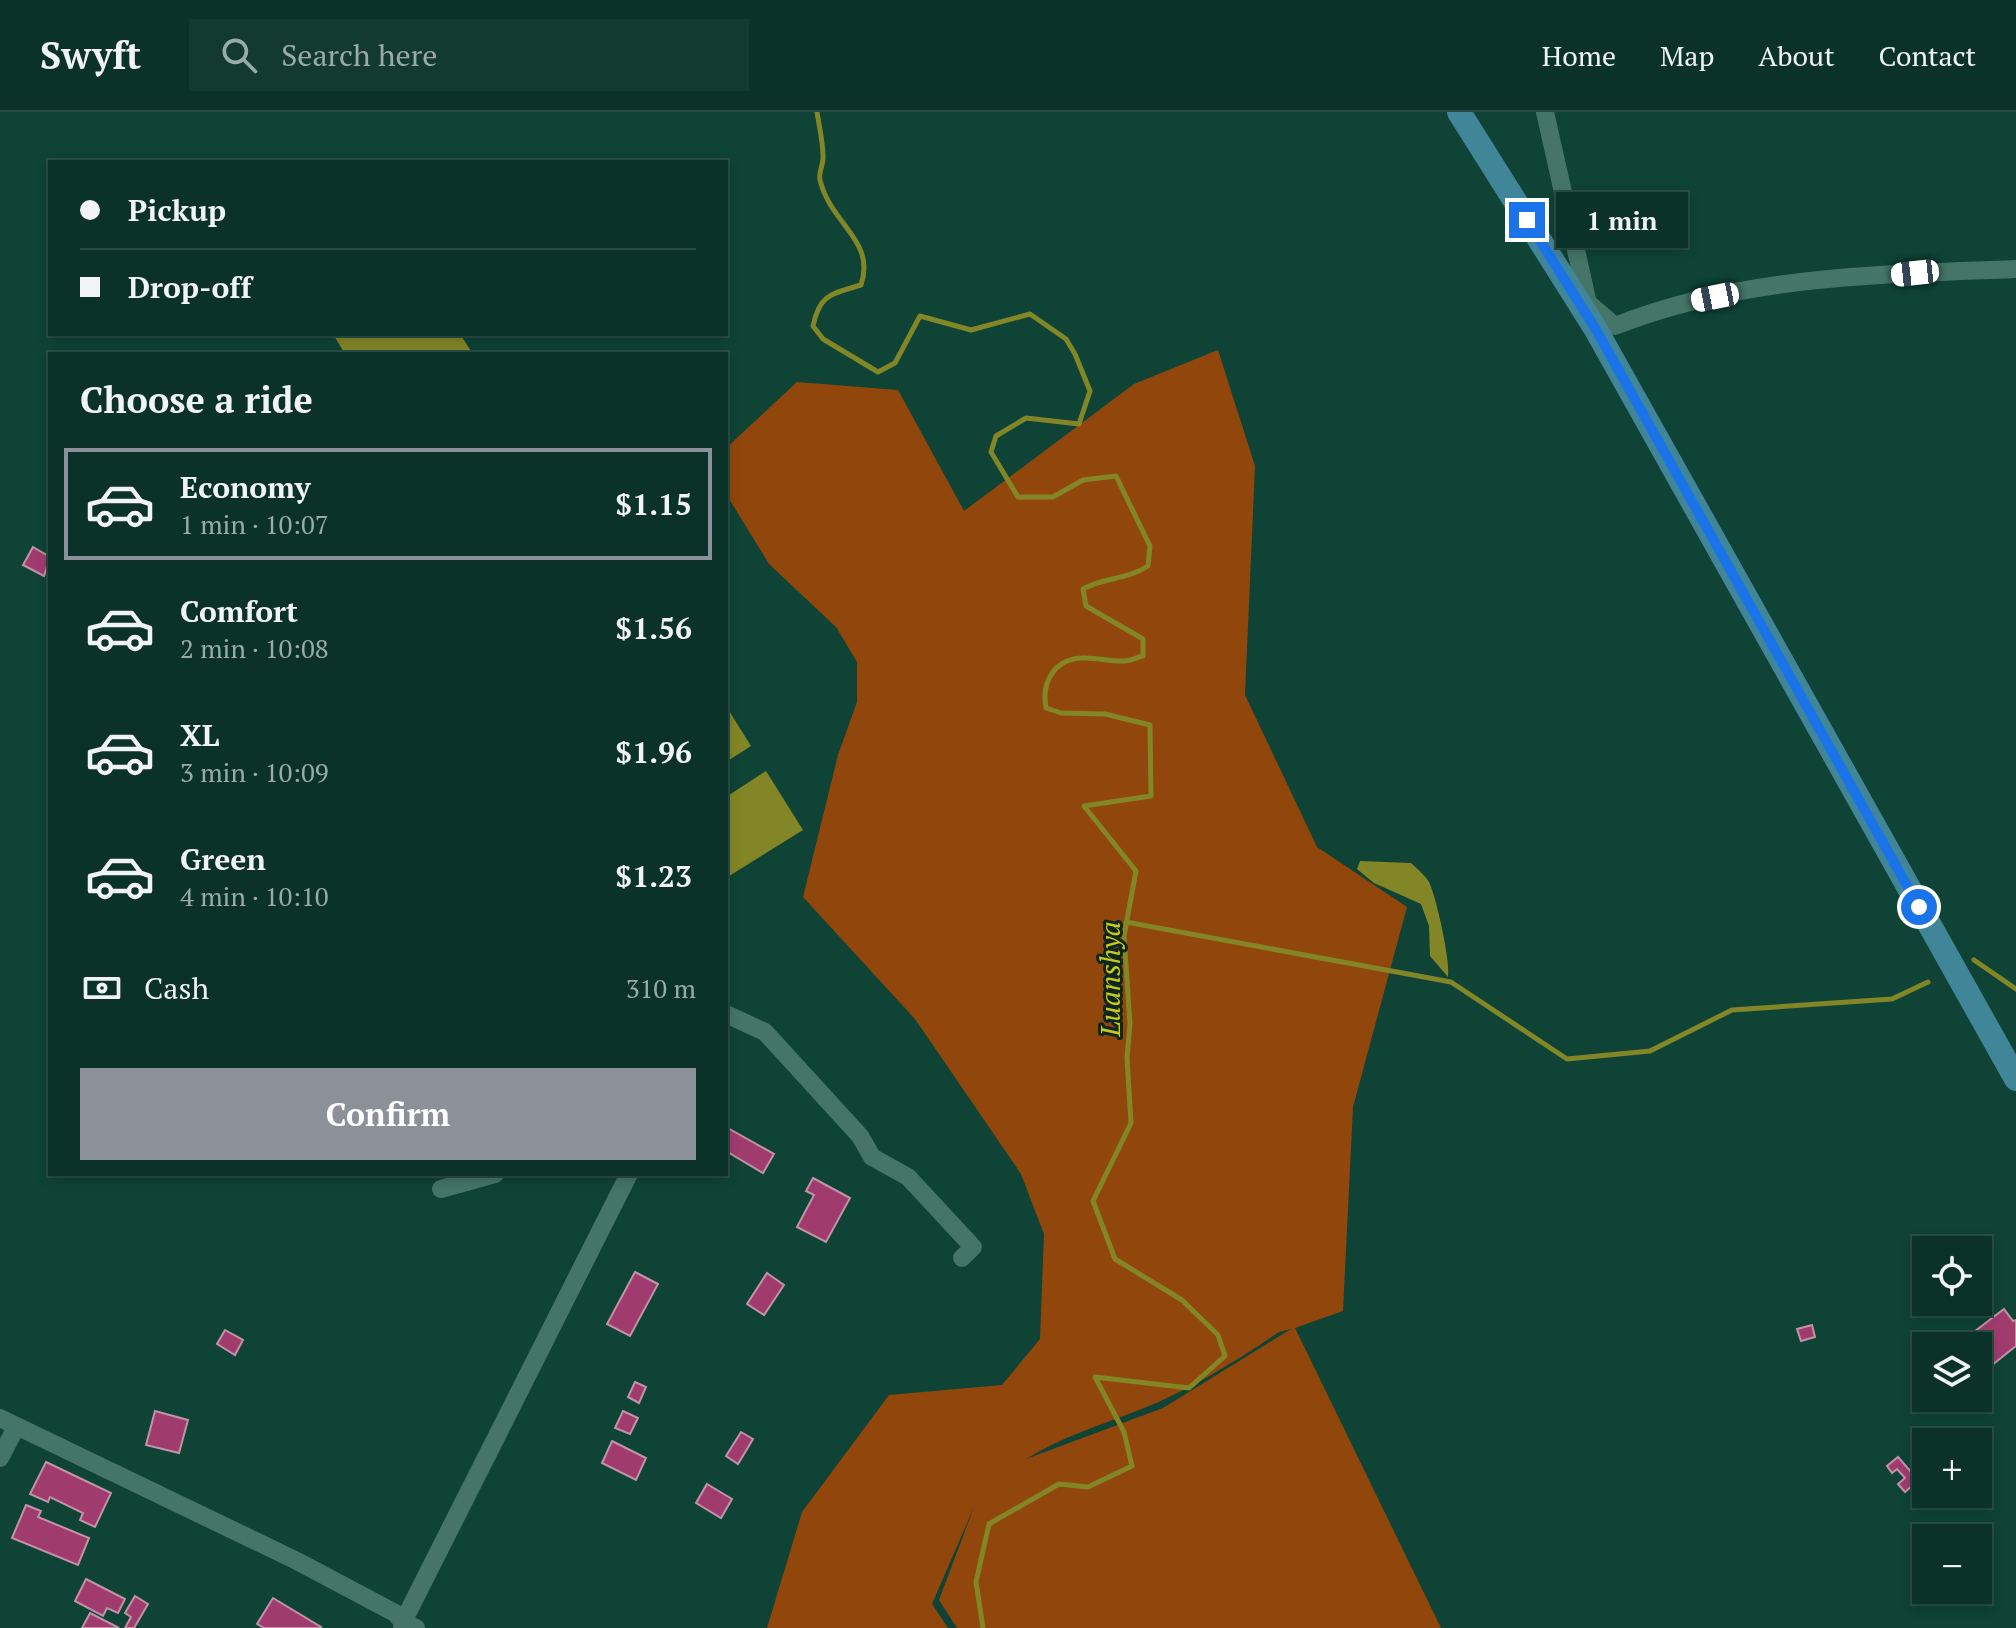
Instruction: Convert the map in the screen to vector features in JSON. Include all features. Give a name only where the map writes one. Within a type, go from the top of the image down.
[{"type":"main road","points":[[1459,112],[1595,328],[2016,1079]]},
{"type":"street","points":[[1545,112],[1595,328]]},
{"type":"street","points":[[1587,302],[1615,326],[1664,307],[1767,287],[1915,273],[2016,269]]},
{"type":"street","points":[[728,1015],[765,1032],[860,1136],[872,1157],[908,1177],[935,1203],[973,1247],[962,1258]]},
{"type":"street","points":[[441,1189],[488,1176]]},
{"type":"street","points":[[0,1458],[8,1422],[297,1561],[395,1613],[407,1626],[628,1176]]},
{"type":"shaded area","points":[[334,336],[461,336],[472,352],[344,352]]},
{"type":"shaded area","points":[[1218,350],[1255,466],[1245,695],[1317,847],[1407,907],[1353,1107],[1343,1311],[1295,1328],[1441,1628],[957,1628],[939,1600],[974,1507],[932,1604],[948,1628],[767,1628],[802,1512],[889,1395],[1002,1385],[1040,1339],[1044,1234],[1021,1174],[915,1019],[803,897],[838,755],[857,702],[857,662],[836,627],[769,564],[728,497],[728,446],[797,382],[898,390],[964,511],[1134,384]],"holes":[[[1291,1329],[1163,1408],[1026,1459],[1067,1438],[1176,1394],[1279,1332]]]},
{"type":"shaded area","points":[[728,709],[751,746],[728,761]]},
{"type":"shaded area","points":[[766,771],[803,830],[728,877],[728,796]]},
{"type":"shaded area","points":[[1360,861],[1411,863],[1427,879],[1442,929],[1448,977],[1430,956],[1429,926],[1421,904],[1374,883],[1357,869]]},
{"type":"building","points":[[33,547],[48,556],[44,576],[23,565]]},
{"type":"building","points":[[728,1128],[774,1154],[763,1173],[728,1152]]},
{"type":"building","points":[[813,1178],[850,1198],[826,1242],[797,1227],[814,1195],[806,1191]]},
{"type":"building","points":[[635,1272],[658,1284],[630,1336],[607,1324]]},
{"type":"building","points":[[767,1273],[784,1285],[764,1315],[747,1304]]},
{"type":"building","points":[[2004,1309],[2013,1321],[2016,1320],[2016,1346],[1992,1365],[1992,1332],[1974,1332]]},
{"type":"building","points":[[1812,1325],[1815,1337],[1801,1341],[1797,1329]]},
{"type":"building","points":[[225,1330],[243,1340],[235,1355],[217,1344]]},
{"type":"building","points":[[635,1382],[646,1387],[639,1403],[628,1397]]},
{"type":"building","points":[[155,1411],[188,1420],[179,1453],[146,1445]]},
{"type":"building","points":[[623,1411],[638,1418],[630,1434],[615,1428]]},
{"type":"building","points":[[741,1432],[753,1439],[738,1464],[726,1456]]},
{"type":"building","points":[[612,1441],[646,1458],[636,1480],[602,1463]]},
{"type":"building","points":[[1898,1457],[1912,1473],[1912,1486],[1905,1492],[1898,1484],[1905,1478],[1897,1469],[1892,1473],[1887,1466]]},
{"type":"building","points":[[46,1462],[111,1493],[95,1527],[80,1520],[83,1513],[50,1497],[48,1502],[30,1494]]},
{"type":"building","points":[[707,1484],[732,1499],[721,1518],[696,1503]]},
{"type":"building","points":[[26,1505],[41,1511],[38,1517],[89,1538],[78,1565],[12,1538]]},
{"type":"building","points":[[86,1579],[125,1599],[118,1613],[107,1608],[103,1616],[75,1601]]},
{"type":"building","points":[[135,1596],[148,1604],[134,1628],[125,1628],[131,1617],[125,1613]]},
{"type":"building","points":[[273,1598],[321,1627],[264,1628],[257,1624]]},
{"type":"building","points":[[90,1613],[119,1628],[82,1628]]},
{"type":"waterway","name":"Luanshya","points":[[817,112],[823,150],[820,180],[833,209],[858,244],[864,269],[861,285],[835,293],[824,301],[813,326],[823,339],[878,372],[895,363],[920,316],[971,330],[1030,314],[1066,339],[1090,391],[1079,424],[1026,418],[996,436],[991,452],[1018,497],[1053,497],[1083,480],[1116,476],[1150,546],[1148,566],[1083,589],[1086,606],[1143,639],[1143,656],[1125,661],[1086,658],[1066,661],[1053,672],[1045,698],[1046,708],[1061,713],[1105,714],[1150,725],[1151,796],[1084,806],[1136,871],[1124,936],[1130,1024],[1127,1058],[1131,1123],[1093,1201],[1115,1259],[1182,1300],[1218,1335],[1225,1356],[1189,1388],[1095,1377],[1124,1432],[1132,1466],[1088,1487],[1059,1484],[989,1524],[976,1582],[983,1628]]},
{"type":"waterway","points":[[1126,922],[1451,982],[1567,1059],[1650,1051],[1732,1010],[1892,999],[1928,982]]},
{"type":"waterway","points":[[1974,960],[2016,989]]},
{"type":"route","points":[[1527,220],[1595,328],[1919,907]]}]
